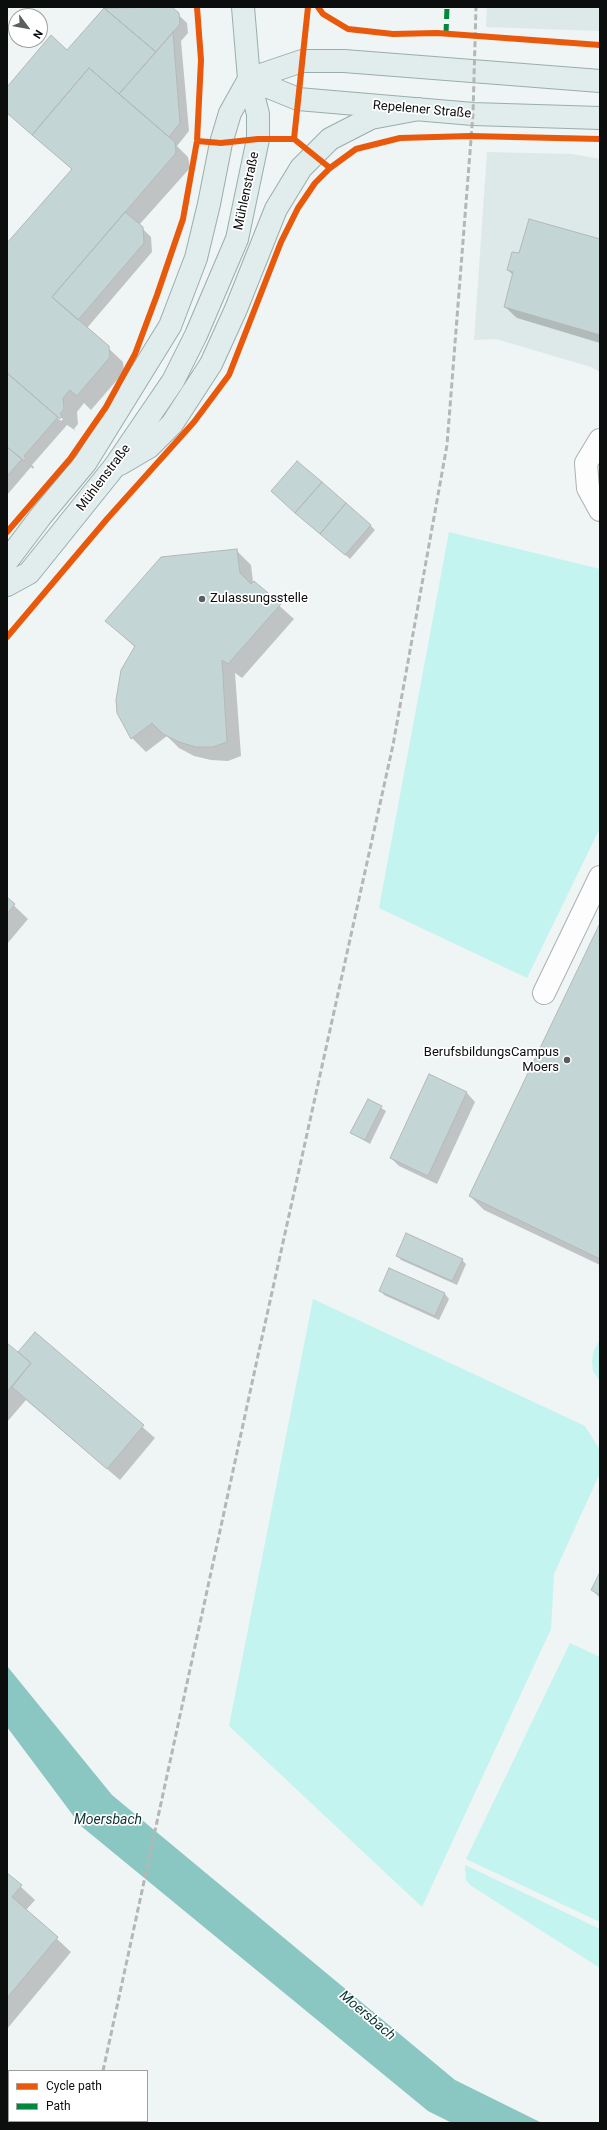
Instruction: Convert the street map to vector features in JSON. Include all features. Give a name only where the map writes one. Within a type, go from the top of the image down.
[{"type":"main road","points":[[243,7],[249,79],[302,61],[352,62],[600,81]]},
{"type":"main road","name":"Repelener Straße","points":[[249,79],[298,100],[473,114],[600,118]]},
{"type":"main road","name":"Mühlenstraße","points":[[7,585],[29,573],[115,466],[173,381],[196,335],[237,239],[258,139],[258,114],[249,79]]},
{"type":"main road","name":"Mühlenstraße","points":[[7,561],[41,516],[86,462],[170,326],[196,258],[209,204],[221,142],[230,113],[249,79]]},
{"type":"main road","points":[[115,466],[149,447],[172,424],[211,364],[236,309],[276,209],[301,168],[330,139],[371,118],[419,110]]},
{"type":"street","points":[[600,440],[586,463],[588,488],[600,510]]},
{"type":"street","points":[[544,993],[600,877]]},
{"type":"shaded area","points":[[487,7],[600,7],[600,31],[486,27]]},
{"type":"shaded area","points":[[487,152],[572,154],[600,159],[600,372],[591,367],[496,339],[474,340]]},
{"type":"shaded area","points":[[449,532],[600,569],[600,828],[527,978],[379,908]]},
{"type":"shaded area","points":[[313,1299],[585,1426],[600,1450],[600,1473],[554,1574],[551,1629],[422,1907],[229,1726]]},
{"type":"shaded area","points":[[600,1340],[600,1381],[593,1371],[592,1361],[594,1350]]},
{"type":"shaded area","points":[[570,1643],[600,1657],[600,1922],[466,1859]]},
{"type":"shaded area","points":[[465,1865],[600,1929],[600,1968],[470,1885],[466,1880]]},
{"type":"water","name":"Moersbach","points":[[7,1666],[112,1795],[455,2080],[542,2123],[452,2123],[428,2111],[81,1826],[7,1727]]},
{"type":"building","points":[[172,7],[179,13],[180,24],[156,52],[104,8]]},
{"type":"building","points":[[104,8],[156,52],[119,94],[89,68],[32,135],[7,113],[7,87],[40,48],[48,48],[48,39],[51,35],[67,50]]},
{"type":"building","points":[[173,32],[180,123],[169,137],[119,94]]},
{"type":"building","points":[[89,68],[175,142],[176,153],[52,297],[109,346],[110,357],[77,396],[70,390],[63,398],[64,409],[60,414],[62,416],[60,419],[7,373],[7,243],[72,169],[32,135]]},
{"type":"building","points":[[125,212],[143,227],[144,243],[78,320],[52,297]]},
{"type":"building","points":[[529,219],[600,239],[600,335],[504,307],[513,272],[507,270],[512,252],[519,253]]},
{"type":"building","points":[[7,373],[58,417],[24,456],[26,458],[24,461],[7,447]]},
{"type":"building","points":[[7,447],[22,459],[7,476]]},
{"type":"building","points":[[297,461],[322,482],[295,513],[271,491]]},
{"type":"building","points":[[322,482],[346,503],[320,534],[295,513]]},
{"type":"building","points":[[346,503],[371,525],[345,555],[320,534]]},
{"type":"building","points":[[237,549],[240,573],[251,584],[254,581],[281,604],[228,664],[222,660],[227,742],[213,747],[196,747],[179,742],[163,734],[152,723],[131,739],[117,713],[116,700],[121,670],[135,646],[105,621],[161,557]]},
{"type":"building","points":[[7,897],[15,904],[7,914]]},
{"type":"building","name":"BerufsbildungsCampus Moers","points":[[600,923],[600,1259],[469,1196]]},
{"type":"building","points":[[429,1074],[467,1092],[428,1176],[390,1158]]},
{"type":"building","points":[[368,1099],[382,1106],[365,1140],[350,1133]]},
{"type":"building","points":[[406,1233],[463,1259],[452,1281],[396,1256]]},
{"type":"building","points":[[389,1268],[445,1293],[435,1316],[379,1291]]},
{"type":"building","points":[[35,1332],[144,1425],[107,1469],[12,1387],[31,1363],[18,1352]]},
{"type":"building","points":[[7,1343],[31,1363],[7,1392]]},
{"type":"building","points":[[600,1572],[600,1595],[591,1590]]},
{"type":"building","points":[[7,1873],[22,1885],[12,1897],[58,1937],[7,1998]]},
{"type":"railway","points":[[103,2070],[257,1360],[393,745],[447,445],[473,114],[476,7]]},
{"type":"marked path","points":[[446,34],[447,7]]},
{"type":"cycle path","points":[[7,532],[70,459],[106,407],[135,354],[157,295],[183,219],[197,141],[201,60],[197,7]]},
{"type":"cycle path","points":[[294,139],[308,7]]},
{"type":"cycle path","points":[[318,7],[323,14],[348,29],[393,34],[437,33],[600,45]]},
{"type":"cycle path","points":[[7,637],[107,519],[194,422],[229,375],[281,242],[298,208],[315,183],[330,168],[356,149],[400,138],[470,136],[600,139]]},
{"type":"cycle path","points":[[197,141],[221,143],[258,139],[294,139],[330,168]]},
{"type":"place","name":"Zulassungsstelle","points":[[202,599]]},
{"type":"place","name":"BerufsbildungsCampus Moers","points":[[567,1060]]}]
